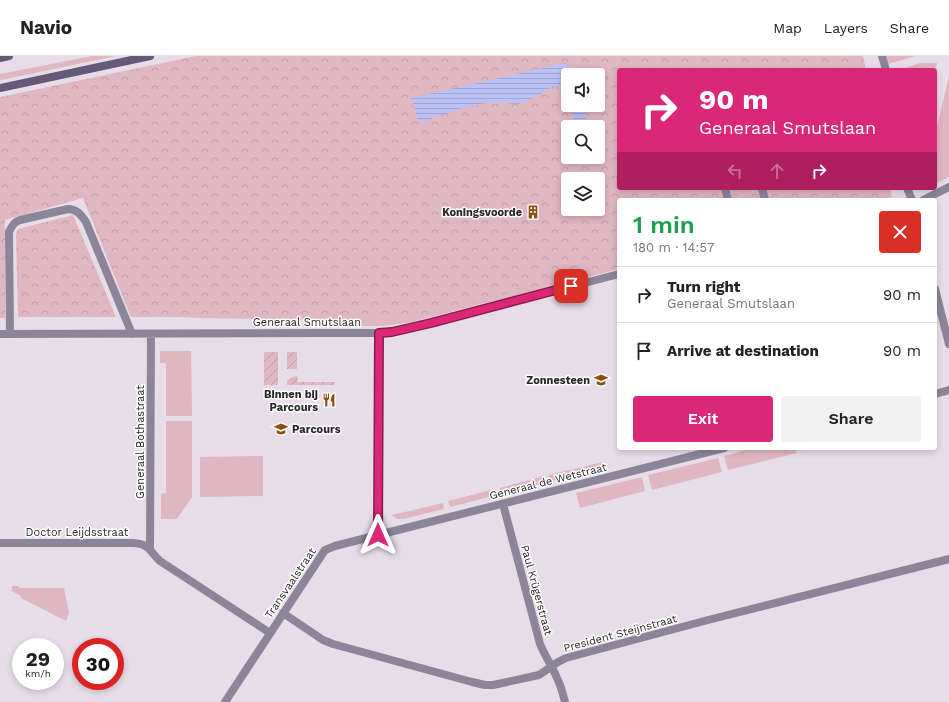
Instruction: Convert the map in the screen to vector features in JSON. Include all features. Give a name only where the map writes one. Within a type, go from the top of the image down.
[{"type":"main road","points":[[0,58],[9,56]]},
{"type":"main road","points":[[0,88],[150,56]]},
{"type":"street","points":[[882,56],[885,68]]},
{"type":"street","points":[[927,198],[949,187]]},
{"type":"street","points":[[10,334],[9,232],[15,222],[20,220],[68,209],[78,211],[86,222],[132,334]]},
{"type":"street","name":"Generaal Smutslaan","points":[[0,334],[392,332],[617,275]]},
{"type":"street","points":[[937,297],[949,344]]},
{"type":"street","points":[[378,535],[379,333]]},
{"type":"street","name":"Generaal Bothastraat","points":[[150,549],[151,334]]},
{"type":"street","points":[[937,393],[949,390]]},
{"type":"street","name":"Generaal de Wetstraat","points":[[378,535],[716,450]]},
{"type":"street","name":"Paul Krügerstraat","points":[[503,504],[540,644],[561,688],[565,702]]},
{"type":"street","name":"Transvaalstraat","points":[[225,702],[325,550],[378,535]]},
{"type":"street","name":"Doctor Leijdsstraat","points":[[0,542],[143,544],[150,549],[160,561],[270,633]]},
{"type":"street","name":"President Steijnstraat","points":[[283,614],[323,640],[333,644],[485,685],[497,685],[539,674],[566,658],[722,616],[949,558]]},
{"type":"green space","points":[[92,56],[116,56],[0,79],[0,74]]},
{"type":"green space","points":[[196,56],[863,56],[866,68],[617,68],[617,190],[890,190],[892,197],[617,198],[617,267],[422,315],[377,319],[327,320],[131,317],[83,198],[5,220],[5,318],[0,318],[0,97]]},
{"type":"green space","points":[[886,56],[916,56],[888,64]]},
{"type":"green space","points":[[920,63],[937,63],[936,68],[905,68]]},
{"type":"green space","points":[[949,76],[949,177],[937,183],[937,127]]},
{"type":"green space","points":[[73,215],[116,317],[18,317],[16,234],[18,229]]},
{"type":"green space","points":[[617,259],[617,270],[411,322],[384,326],[326,326],[323,325],[322,318]]},
{"type":"green space","points":[[160,351],[191,351],[192,416],[166,416],[166,363],[160,363]]},
{"type":"green space","points":[[264,352],[278,352],[278,385],[264,385]]},
{"type":"green space","points":[[287,352],[297,352],[297,369],[287,369]]},
{"type":"green space","points":[[297,376],[298,382],[335,382],[334,385],[287,385],[287,381],[292,377]]},
{"type":"green space","points":[[166,421],[192,421],[192,497],[177,519],[161,519],[161,494],[166,493]]},
{"type":"green space","points":[[746,450],[796,450],[797,453],[728,470],[724,456]]},
{"type":"green space","points":[[263,456],[263,496],[200,497],[200,457]]},
{"type":"green space","points":[[718,458],[722,472],[652,490],[648,475]]},
{"type":"green space","points":[[603,462],[605,467],[551,481],[549,475]]},
{"type":"green space","points":[[544,476],[546,483],[502,494],[500,488]]},
{"type":"green space","points":[[642,477],[645,491],[580,508],[576,493]]},
{"type":"green space","points":[[495,489],[497,495],[450,507],[448,501]]},
{"type":"green space","points":[[443,503],[444,509],[403,519],[397,519],[392,515]]},
{"type":"green space","points":[[12,586],[19,586],[19,588],[64,588],[69,613],[66,621],[21,598],[21,596],[12,591]]},
{"type":"water","points":[[565,63],[570,68],[561,68],[561,88],[553,86],[523,103],[515,104],[499,102],[479,104],[462,108],[419,123],[411,98]]},
{"type":"water","points":[[572,112],[584,112],[587,120],[574,120]]},
{"type":"place","name":"Koningsvoorde","points":[[533,212]]},
{"type":"place","name":"Zonnesteen","points":[[601,380]]},
{"type":"place","name":"Binnen bij Parcours","points":[[329,400]]},
{"type":"place","name":"Parcours","points":[[281,429]]},
{"type":"route","points":[[378,535],[379,333],[392,332],[431,323],[571,286]]}]
